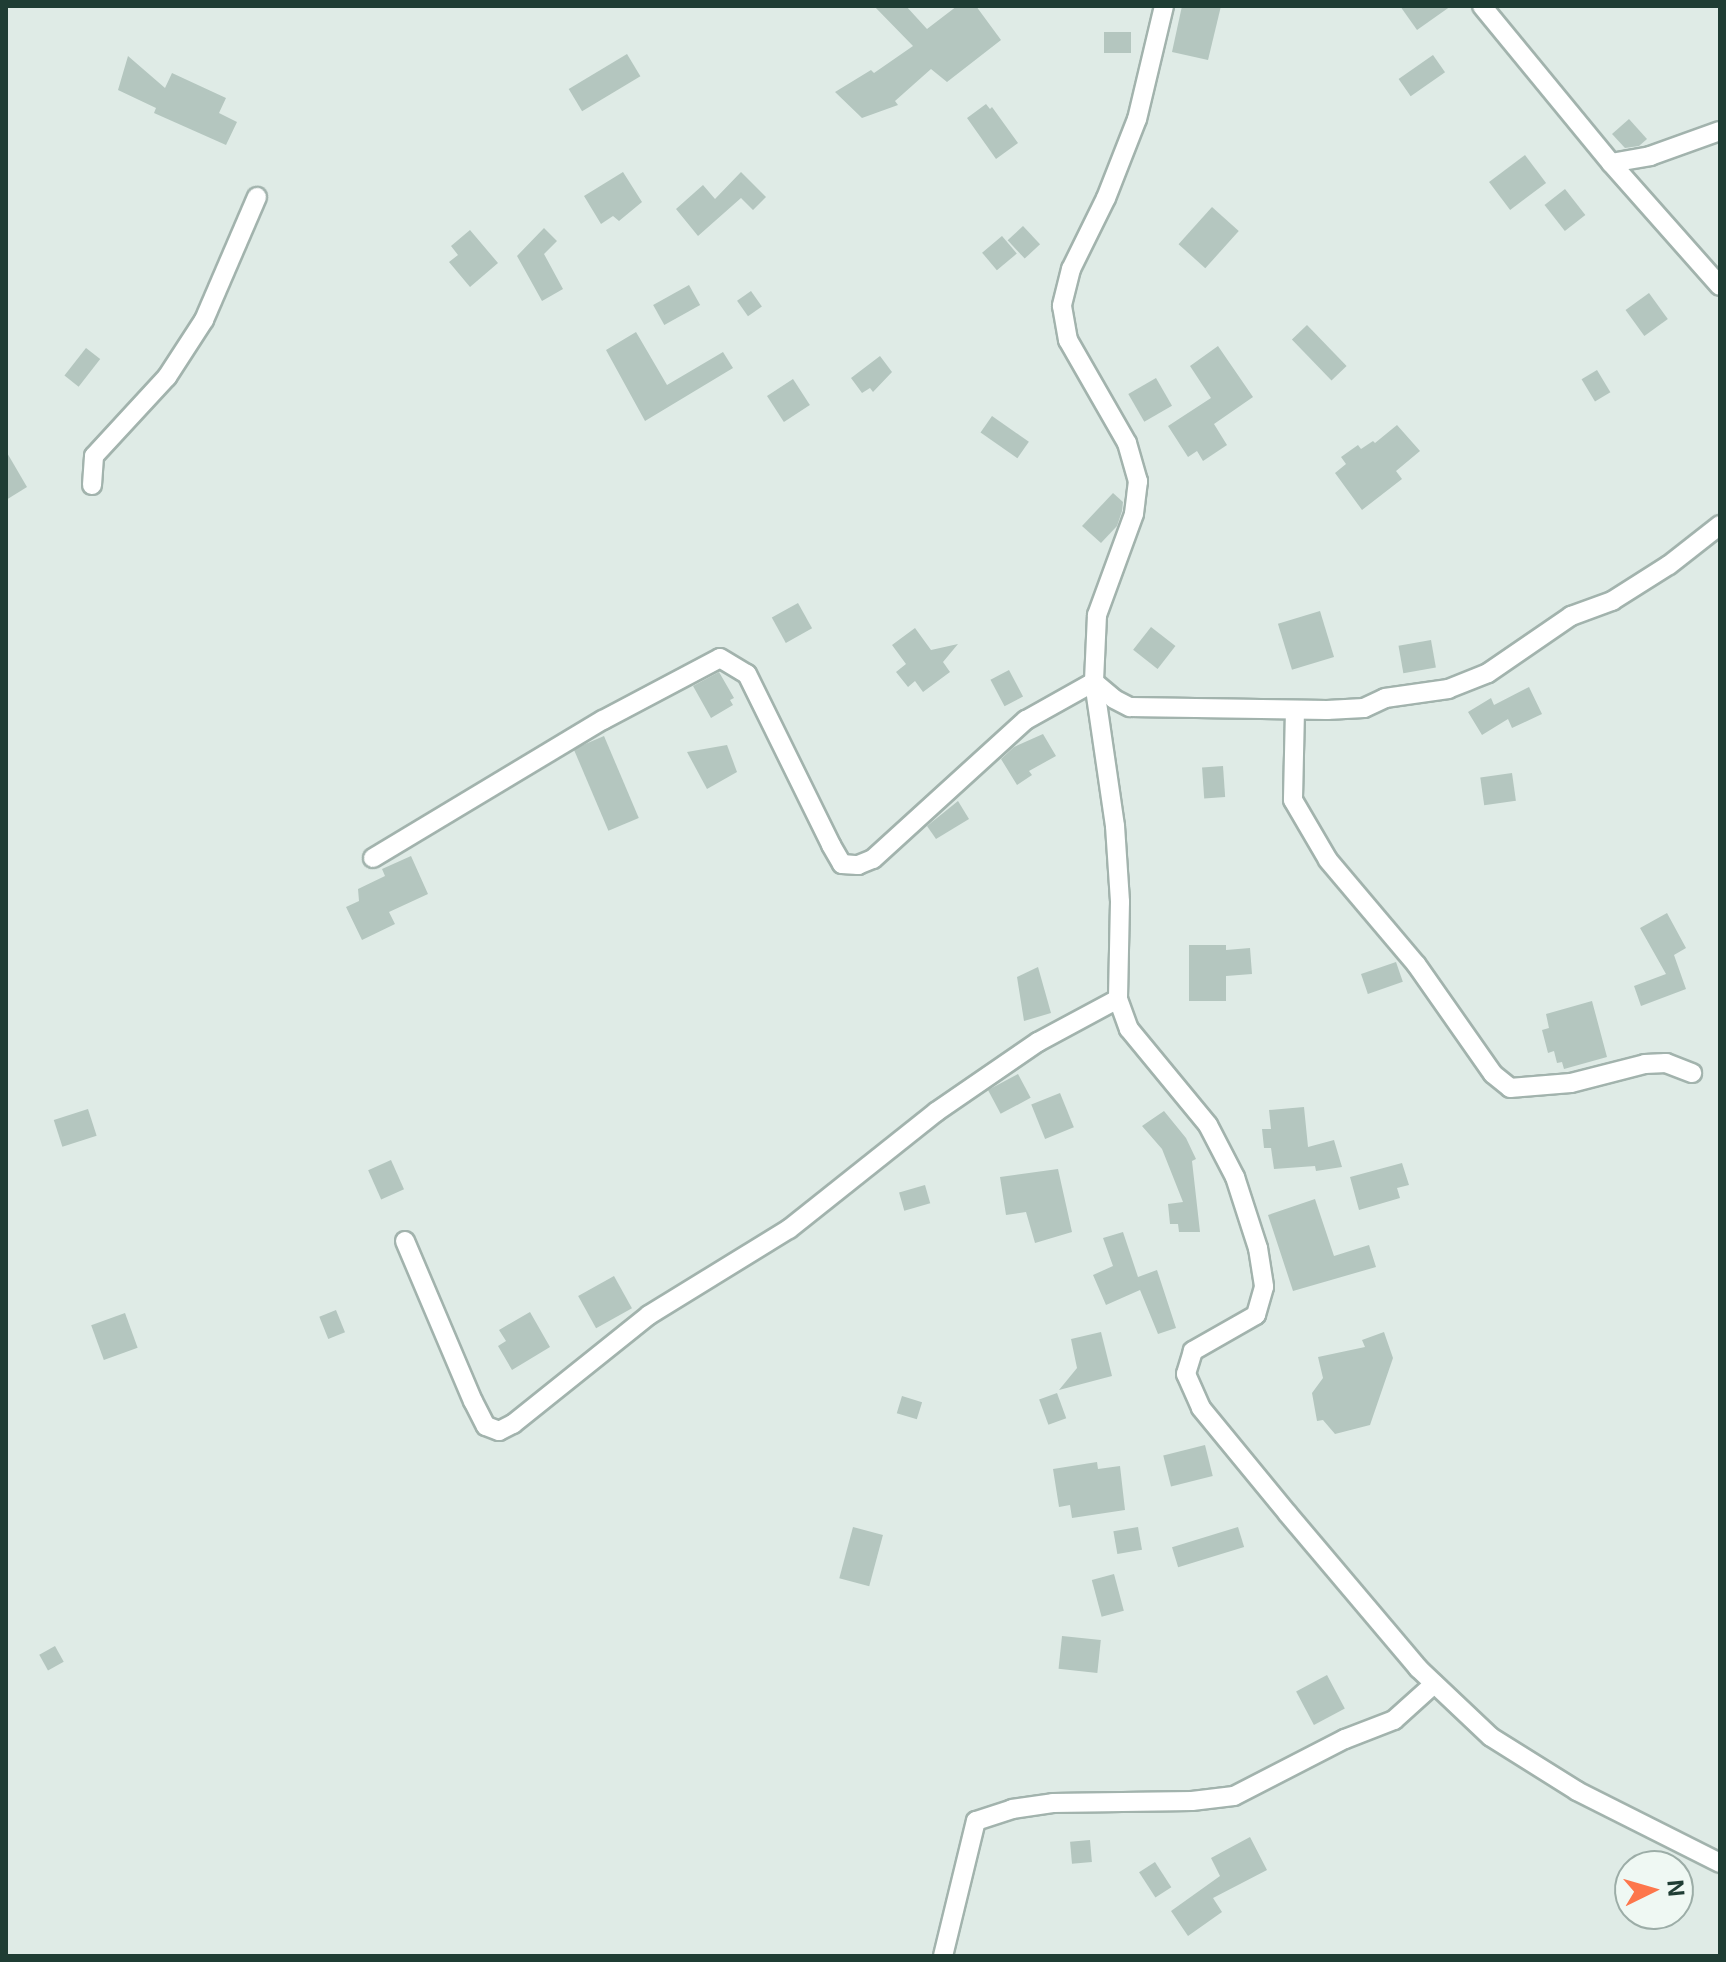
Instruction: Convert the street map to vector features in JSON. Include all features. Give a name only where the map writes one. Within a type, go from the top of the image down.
[{"type":"street","points":[[1164,6],[1137,119],[1106,198],[1071,269],[1062,306],[1068,340],[1127,443],[1138,481],[1134,514],[1097,615],[1094,682],[1115,826],[1120,902],[1118,999],[1129,1029],[1208,1125],[1235,1177],[1258,1248],[1264,1287],[1256,1315],[1193,1351],[1186,1374],[1201,1408],[1434,1684],[1503,1744],[1577,1791],[1720,1863]]},
{"type":"street","points":[[1482,6],[1611,163],[1720,286]]},
{"type":"street","points":[[1611,163],[1650,156],[1720,131]]},
{"type":"street","points":[[92,485],[94,456],[167,377],[204,320],[257,197]]},
{"type":"street","points":[[1094,682],[1114,699],[1130,707],[1364,708],[1385,698],[1448,689],[1488,673],[1571,616],[1612,601],[1669,565],[1720,525]]},
{"type":"street","points":[[373,858],[603,720],[720,658],[747,674],[842,864],[858,865],[873,859],[887,847],[1026,720],[1094,682]]},
{"type":"street","points":[[1295,710],[1293,800],[1328,860],[1416,964],[1493,1074],[1510,1088],[1571,1083],[1645,1064],[1666,1063],[1692,1073]]},
{"type":"street","points":[[405,1241],[473,1401],[486,1426],[499,1431],[524,1416],[649,1315],[789,1229],[866,1170],[910,1131],[1013,1058],[1118,999]]},
{"type":"street","points":[[943,1956],[976,1821],[1012,1809],[1053,1803],[1192,1801],[1234,1796],[1345,1739],[1394,1720],[1434,1684]]},
{"type":"building","points":[[874,6],[906,6],[927,29],[957,6],[976,6],[1001,40],[947,82],[931,69],[895,101],[898,105],[862,118],[835,92],[871,70],[874,73],[913,46]]},
{"type":"building","points":[[1182,6],[1221,6],[1208,60],[1172,52]]},
{"type":"building","points":[[1400,6],[1451,6],[1417,30]]},
{"type":"building","points":[[1104,32],[1131,32],[1131,53],[1104,53]]},
{"type":"building","points":[[627,54],[640,76],[582,111],[569,89]]},
{"type":"building","points":[[1433,55],[1445,72],[1411,96],[1399,79]]},
{"type":"building","points":[[128,56],[165,88],[172,73],[226,98],[219,113],[237,122],[226,145],[154,113],[156,108],[118,90]]},
{"type":"building","points":[[986,104],[990,109],[992,107],[1018,143],[996,159],[967,118]]},
{"type":"building","points":[[1629,119],[1647,139],[1639,146],[1625,148],[1612,134]]},
{"type":"building","points":[[1525,155],[1546,183],[1510,210],[1489,182]]},
{"type":"building","points":[[623,172],[642,202],[619,221],[613,216],[601,224],[584,196]]},
{"type":"building","points":[[741,172],[766,197],[753,210],[741,198],[698,236],[676,209],[703,185],[715,199]]},
{"type":"building","points":[[1565,189],[1585,215],[1565,231],[1545,205]]},
{"type":"building","points":[[1212,207],[1239,231],[1205,268],[1179,244]]},
{"type":"building","points":[[1023,226],[1040,244],[1025,259],[1008,240]]},
{"type":"building","points":[[544,228],[557,241],[544,254],[563,289],[542,301],[517,256]]},
{"type":"building","points":[[470,230],[498,263],[470,287],[449,262],[458,255],[451,246]]},
{"type":"building","points":[[1002,236],[1017,254],[997,270],[982,253]]},
{"type":"building","points":[[689,285],[700,305],[664,325],[653,305]]},
{"type":"building","points":[[751,291],[762,307],[748,316],[737,301]]},
{"type":"building","points":[[1649,293],[1668,319],[1644,336],[1626,310]]},
{"type":"building","points":[[1307,325],[1347,366],[1331,381],[1292,340]]},
{"type":"building","points":[[636,332],[667,385],[723,352],[733,368],[645,421],[606,350]]},
{"type":"building","points":[[1218,346],[1253,397],[1214,424],[1227,445],[1203,461],[1197,451],[1188,457],[1168,426],[1211,398],[1190,366]]},
{"type":"building","points":[[86,348],[100,359],[79,387],[64,376]]},
{"type":"building","points":[[880,356],[892,372],[873,392],[870,388],[862,393],[851,378]]},
{"type":"building","points":[[1597,370],[1610,392],[1595,402],[1582,379]]},
{"type":"building","points":[[1156,378],[1172,406],[1144,422],[1128,394]]},
{"type":"building","points":[[793,379],[810,405],[784,422],[767,396]]},
{"type":"building","points":[[992,416],[1029,442],[1017,458],[981,432]]},
{"type":"building","points":[[1397,425],[1420,451],[1396,471],[1402,479],[1362,510],[1335,473],[1346,464],[1341,457],[1358,445],[1361,449],[1373,441],[1375,443]]},
{"type":"building","points":[[6,451],[27,487],[6,500]]},
{"type":"building","points":[[1113,493],[1123,502],[1122,511],[1117,526],[1101,543],[1082,526]]},
{"type":"building","points":[[798,603],[812,628],[786,643],[772,618]]},
{"type":"building","points":[[1320,611],[1334,657],[1292,670],[1278,624]]},
{"type":"building","points":[[1151,627],[1175,646],[1158,669],[1133,650]]},
{"type":"building","points":[[915,628],[931,650],[958,644],[943,662],[950,672],[923,692],[915,681],[908,687],[896,672],[906,664],[892,645]]},
{"type":"building","points":[[1431,640],[1436,668],[1403,673],[1399,646]]},
{"type":"building","points":[[1009,670],[1023,696],[1005,706],[990,680]]},
{"type":"building","points":[[719,672],[734,698],[730,700],[733,705],[711,718],[693,686]]},
{"type":"building","points":[[1529,687],[1542,714],[1512,728],[1508,719],[1482,735],[1468,712],[1491,698],[1494,705]]},
{"type":"building","points":[[1043,734],[1056,756],[1029,771],[1032,775],[1017,785],[1001,759],[1014,747]]},
{"type":"building","points":[[604,736],[639,818],[608,831],[574,749]]},
{"type":"building","points":[[727,745],[737,772],[707,789],[687,752]]},
{"type":"building","points":[[1223,766],[1225,797],[1204,798],[1202,767]]},
{"type":"building","points":[[1512,773],[1516,801],[1484,805],[1480,777]]},
{"type":"building","points":[[958,801],[969,819],[936,839],[927,826]]},
{"type":"building","points":[[411,856],[428,894],[389,912],[395,924],[362,940],[346,907],[359,901],[358,889],[385,876],[382,869]]},
{"type":"building","points":[[1667,913],[1686,948],[1674,955],[1686,989],[1641,1006],[1634,986],[1666,974],[1640,928]]},
{"type":"building","points":[[1189,945],[1226,945],[1226,950],[1250,948],[1252,974],[1226,976],[1226,1001],[1189,1001]]},
{"type":"building","points":[[1396,962],[1403,982],[1368,994],[1361,974]]},
{"type":"building","points":[[1038,967],[1051,1013],[1024,1021],[1017,977]]},
{"type":"building","points":[[1592,1001],[1607,1057],[1564,1069],[1562,1062],[1557,1063],[1554,1051],[1548,1053],[1542,1030],[1549,1028],[1546,1014]]},
{"type":"building","points":[[1018,1074],[1031,1098],[1001,1114],[988,1090]]},
{"type":"building","points":[[1060,1093],[1074,1127],[1045,1139],[1031,1105]]},
{"type":"building","points":[[1304,1107],[1308,1147],[1334,1140],[1342,1167],[1316,1171],[1315,1166],[1274,1169],[1271,1148],[1264,1148],[1262,1129],[1271,1129],[1269,1110]]},
{"type":"building","points":[[88,1109],[97,1136],[62,1147],[54,1120]]},
{"type":"building","points":[[1164,1111],[1186,1138],[1196,1159],[1192,1161],[1200,1232],[1179,1232],[1178,1224],[1170,1224],[1168,1204],[1183,1202],[1162,1149],[1142,1126]]},
{"type":"building","points":[[391,1160],[404,1189],[381,1199],[368,1170]]},
{"type":"building","points":[[1402,1163],[1409,1185],[1397,1188],[1400,1198],[1359,1210],[1350,1177]]},
{"type":"building","points":[[1058,1169],[1072,1232],[1035,1243],[1026,1212],[1006,1215],[1000,1177]]},
{"type":"building","points":[[925,1185],[930,1203],[904,1211],[899,1192]]},
{"type":"building","points":[[1315,1199],[1334,1256],[1369,1245],[1376,1267],[1293,1291],[1268,1215]]},
{"type":"building","points":[[1123,1232],[1138,1277],[1157,1270],[1176,1328],[1158,1334],[1140,1290],[1106,1305],[1093,1275],[1113,1266],[1103,1238]]},
{"type":"building","points":[[614,1276],[632,1308],[596,1328],[578,1296]]},
{"type":"building","points":[[336,1310],[345,1332],[328,1339],[319,1317]]},
{"type":"building","points":[[530,1312],[550,1347],[512,1370],[498,1346],[506,1341],[499,1330]]},
{"type":"building","points":[[125,1313],[138,1348],[104,1360],[91,1325]]},
{"type":"building","points":[[1101,1332],[1112,1376],[1059,1390],[1077,1368],[1071,1339]]},
{"type":"building","points":[[1384,1332],[1393,1358],[1370,1425],[1335,1434],[1323,1420],[1317,1421],[1312,1393],[1323,1378],[1318,1357],[1365,1347],[1362,1340]]},
{"type":"building","points":[[1057,1393],[1066,1418],[1048,1425],[1039,1399]]},
{"type":"building","points":[[902,1396],[922,1402],[917,1419],[897,1413]]},
{"type":"building","points":[[1205,1445],[1213,1476],[1171,1486],[1163,1455]]},
{"type":"building","points":[[1097,1462],[1098,1469],[1120,1466],[1125,1510],[1072,1518],[1070,1505],[1059,1507],[1053,1469]]},
{"type":"building","points":[[853,1527],[883,1535],[869,1586],[839,1578]]},
{"type":"building","points":[[1138,1527],[1142,1550],[1117,1554],[1113,1531]]},
{"type":"building","points":[[1238,1527],[1244,1547],[1178,1567],[1172,1547]]},
{"type":"building","points":[[1114,1574],[1124,1611],[1102,1617],[1092,1580]]},
{"type":"building","points":[[1062,1636],[1101,1640],[1097,1673],[1059,1669]]},
{"type":"building","points":[[55,1646],[64,1662],[48,1670],[39,1655]]},
{"type":"building","points":[[1327,1675],[1345,1709],[1314,1725],[1296,1691]]},
{"type":"building","points":[[1250,1837],[1267,1870],[1213,1898],[1222,1912],[1188,1936],[1171,1911],[1220,1876],[1211,1858]]},
{"type":"building","points":[[1090,1840],[1092,1862],[1072,1864],[1070,1842]]},
{"type":"building","points":[[1155,1862],[1171,1887],[1155,1898],[1139,1872]]}]
